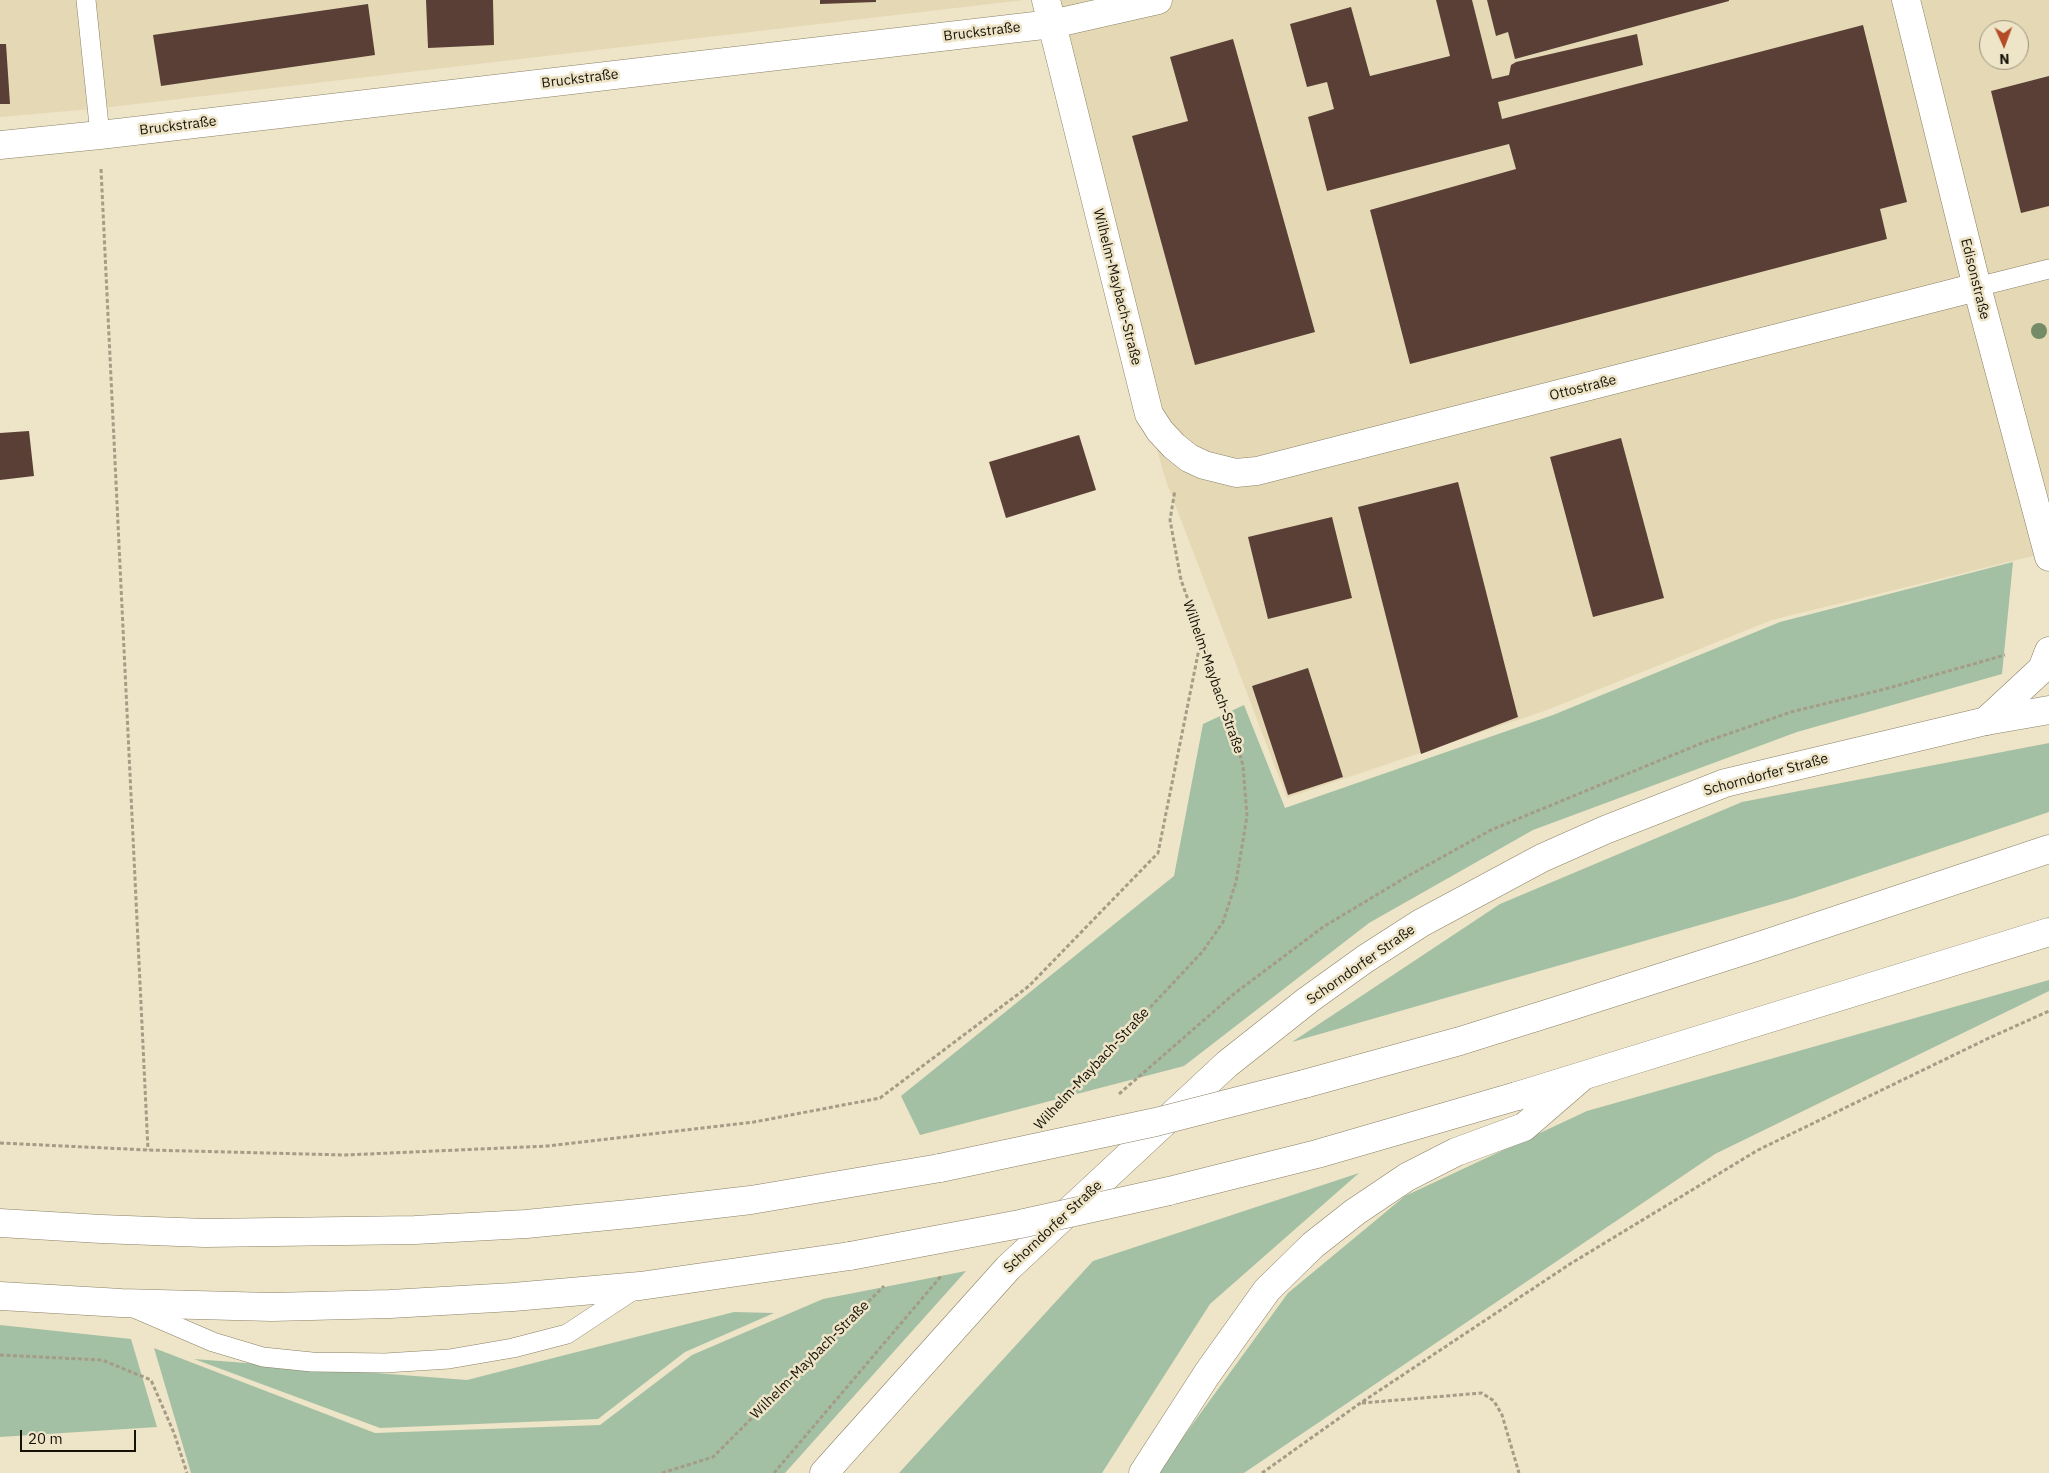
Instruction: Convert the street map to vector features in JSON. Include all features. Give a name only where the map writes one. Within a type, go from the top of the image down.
[{"type":"main road","name":"Bruckstraße","points":[[0,145],[100,136],[1049,12],[1158,0]]},
{"type":"main road","name":"Edisonstraße","points":[[1906,0],[1977,287],[2049,557]]},
{"type":"main road","name":"Wilhelm-Maybach-Straße","points":[[1049,12],[1149,414],[1160,431],[1189,458]]},
{"type":"main road","name":"Ottostraße","points":[[1189,458],[1204,466],[1220,470],[1236,473],[1256,471],[1977,287]]},
{"type":"main road","points":[[1986,721],[2042,669],[2049,651]]},
{"type":"main road","name":"Schorndorfer Straße","points":[[824,1473],[1008,1268],[1220,1070],[1308,1000],[1421,923],[1542,858],[1605,830],[1725,783],[1986,721],[2049,710]]},
{"type":"main road","points":[[0,1223],[101,1230],[205,1233],[415,1230],[517,1224],[639,1213],[751,1200],[940,1168],[1156,1122],[1304,1084],[1460,1040],[1759,946],[2049,849]]},
{"type":"main road","points":[[0,1296],[121,1303],[272,1306],[390,1304],[513,1298],[640,1286],[850,1256],[1020,1224],[1169,1192],[1317,1154],[1583,1076],[2049,932]]},
{"type":"main road","points":[[1144,1473],[1207,1374],[1267,1290],[1313,1246],[1355,1212],[1407,1177],[1456,1152],[1524,1126],[1583,1076]]},
{"type":"lane","points":[[86,0],[100,136]]},
{"type":"lane","points":[[1977,287],[2049,269]]},
{"type":"lane","points":[[121,1303],[213,1342],[263,1357],[312,1362],[385,1363],[449,1359],[513,1348],[567,1334],[640,1286]]},
{"type":"path","points":[[100,136],[148,1150]]},
{"type":"path","name":"Wilhelm-Maybach-Straße","points":[[1055,1109],[1203,951],[1223,922],[1236,882],[1247,816],[1243,766],[1230,718],[1181,580],[1170,520],[1177,478],[1189,458]]},
{"type":"path","points":[[0,1143],[148,1150],[345,1155],[548,1146],[754,1122],[880,1098],[1028,986],[1158,853],[1201,639]]},
{"type":"path","points":[[1262,1473],[1359,1404],[1570,1264],[1758,1150],[1980,1042],[2049,1011]]},
{"type":"path","points":[[774,1473],[945,1272]]},
{"type":"path","name":"Wilhelm-Maybach-Straße","points":[[662,1473],[713,1457],[889,1280]]},
{"type":"path","points":[[0,1355],[102,1360],[150,1380],[174,1433],[187,1473]]},
{"type":"path","points":[[1359,1404],[1482,1393],[1494,1401],[1502,1415],[1520,1473]]},
{"type":"shaded area","points":[[0,0],[1024,0],[102,108],[0,117]]},
{"type":"shaded area","points":[[1032,0],[2049,0],[2049,552],[1772,620],[1547,710],[1287,798],[1165,478]]},
{"type":"green space","points":[[2013,562],[2002,674],[1797,732],[1533,830],[1369,923],[1184,1066],[920,1135],[901,1096],[1174,876],[1203,724],[1244,705],[1285,808],[1553,715],[1780,622]]},
{"type":"green space","points":[[2049,743],[2049,812],[1794,898],[1292,1042],[1500,904],[1742,802]]},
{"type":"green space","points":[[2049,980],[2049,991],[1715,1154],[1244,1473],[1157,1473],[1288,1293],[1405,1196],[1587,1111]]},
{"type":"green space","points":[[1359,1173],[1210,1304],[1102,1473],[899,1473],[1093,1261]]},
{"type":"green space","points":[[966,1271],[785,1473],[191,1473],[154,1348],[375,1433],[600,1425],[692,1355],[823,1299]]},
{"type":"green space","points":[[734,1312],[774,1313],[685,1352],[598,1419],[380,1428],[194,1359],[467,1380]]},
{"type":"green space","points":[[0,1325],[131,1339],[157,1427],[0,1437]]},
{"type":"building","points":[[426,0],[493,0],[494,45],[428,48]]},
{"type":"building","points":[[820,0],[876,0],[876,2],[820,4]]},
{"type":"building","points":[[1436,0],[1472,0],[1492,79],[1509,75],[1511,65],[1516,62],[1637,34],[1643,65],[1498,102],[1502,119],[1863,25],[1907,202],[1880,209],[1887,239],[1410,364],[1370,210],[1516,169],[1509,144],[1327,191],[1308,117],[1334,109],[1327,82],[1307,87],[1290,24],[1351,7],[1370,76],[1450,56]]},
{"type":"building","points":[[1487,0],[1729,1],[1515,59],[1508,32],[1496,36]]},
{"type":"building","points":[[368,4],[375,55],[161,86],[153,35]]},
{"type":"building","points":[[1233,39],[1315,332],[1195,365],[1132,136],[1188,121],[1170,57]]},
{"type":"building","points":[[0,44],[6,44],[10,104],[0,104]]},
{"type":"building","points":[[2049,76],[2049,206],[2021,213],[1991,91]]},
{"type":"building","points":[[29,431],[34,476],[0,480],[0,433]]},
{"type":"building","points":[[1079,435],[1096,490],[1006,518],[989,462]]},
{"type":"building","points":[[1621,438],[1664,598],[1593,617],[1550,457]]},
{"type":"building","points":[[1458,482],[1518,717],[1421,754],[1358,507]]},
{"type":"building","points":[[1332,517],[1352,598],[1268,619],[1248,537]]},
{"type":"building","points":[[1308,668],[1343,777],[1288,795],[1252,686]]}]
